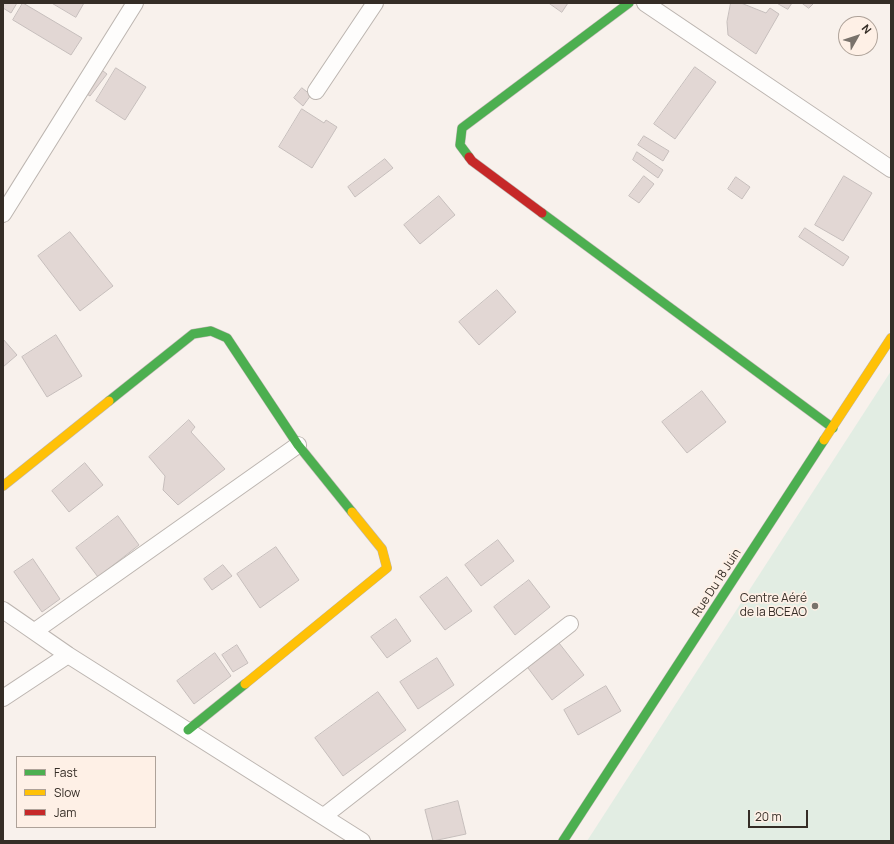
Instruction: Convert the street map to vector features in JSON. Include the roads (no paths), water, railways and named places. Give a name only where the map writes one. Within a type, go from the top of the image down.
[{"type":"street","points":[[3,214],[135,3]]},
{"type":"street","points":[[316,91],[375,3]]},
{"type":"street","points":[[629,3],[462,128],[460,145],[472,161],[832,428]]},
{"type":"street","points":[[645,3],[891,168]]},
{"type":"street","points":[[3,486],[194,334],[211,331],[227,338],[298,445],[382,550],[387,568],[384,572],[188,730]]},
{"type":"street","name":"Rue Du 18 Juin","points":[[563,841],[891,338]]},
{"type":"street","points":[[35,631],[298,445]]},
{"type":"street","points":[[3,610],[68,655],[362,841]]},
{"type":"street","points":[[324,816],[570,624]]},
{"type":"street","points":[[3,698],[68,655]]},
{"type":"place","name":"Centre Aéré de la BCEAO","points":[[815,606]]}]
